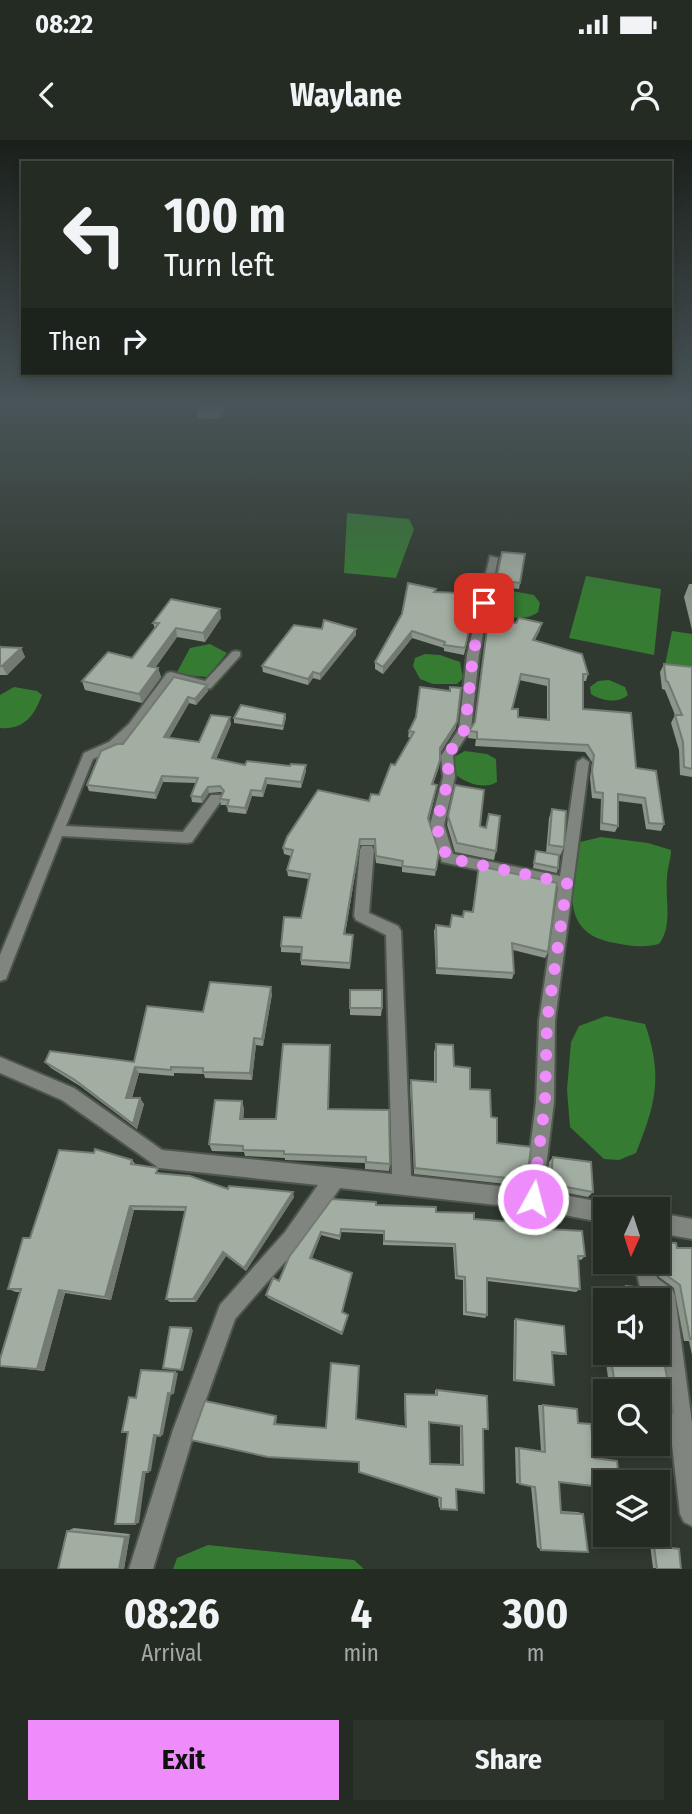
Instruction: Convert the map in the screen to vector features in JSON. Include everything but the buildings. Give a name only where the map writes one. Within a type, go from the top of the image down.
[{"type":"street","points":[[493,558],[473,655],[465,729],[447,756],[449,777],[436,825],[447,858],[567,883]]},
{"type":"street","points":[[0,974],[73,787],[88,756],[113,745],[133,727],[171,676],[207,685],[236,654]]},
{"type":"street","points":[[533,1199],[545,1102],[547,1021],[583,762]]},
{"type":"street","points":[[58,831],[187,838],[216,798]]},
{"type":"street","points":[[367,850],[361,916],[393,931],[402,1184]]},
{"type":"street","points":[[0,1065],[68,1094],[159,1158],[533,1199],[593,1211]]},
{"type":"street","points":[[141,1569],[184,1430],[227,1312],[292,1239],[335,1178]]},
{"type":"street","points":[[670,1225],[692,1228]]},
{"type":"street","points":[[646,1274],[648,1284],[665,1296],[692,1514]]},
{"type":"shaded area","points":[[347,513],[409,519],[414,529],[396,578],[344,573]]},
{"type":"shaded area","points":[[586,576],[661,589],[654,655],[569,638]]},
{"type":"shaded area","points":[[506,590],[534,595],[540,603],[538,612],[527,617],[514,618],[489,608],[494,596]]},
{"type":"shaded area","points":[[672,631],[692,634],[692,672],[665,665]]},
{"type":"shaded area","points":[[210,644],[227,653],[207,677],[177,672],[190,648]]},
{"type":"shaded area","points":[[425,654],[440,655],[460,662],[463,678],[457,684],[433,684],[420,679],[413,666],[415,658]]},
{"type":"shaded area","points":[[609,680],[625,687],[628,695],[620,700],[610,700],[591,694],[590,687],[598,681]]},
{"type":"shaded area","points":[[14,687],[37,691],[42,695],[32,715],[22,724],[0,728],[0,695]]},
{"type":"shaded area","points":[[465,751],[487,754],[496,759],[497,782],[476,784],[456,775],[452,758]]},
{"type":"shaded area","points":[[601,837],[648,843],[671,850],[667,875],[666,929],[659,944],[637,946],[602,940],[584,930],[579,922],[572,892],[576,850],[580,842]]},
{"type":"shaded area","points":[[606,1016],[645,1024],[654,1059],[655,1089],[643,1135],[636,1153],[619,1160],[604,1159],[570,1127],[567,1090],[571,1042],[579,1026]]},
{"type":"shaded area","points":[[208,1545],[354,1560],[364,1569],[173,1569],[177,1558]]},
{"type":"route","points":[[484,603],[473,655],[465,729],[447,756],[449,777],[436,825],[447,858],[567,883],[547,1021],[545,1102],[533,1199]]}]
